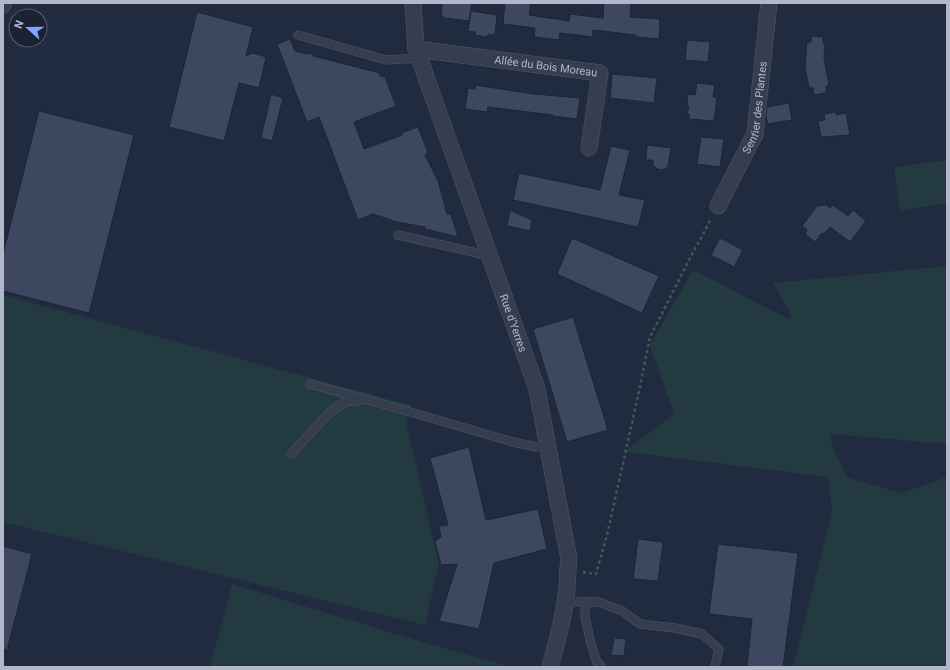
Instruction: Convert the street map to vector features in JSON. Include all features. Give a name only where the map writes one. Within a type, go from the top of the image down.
[{"type":"street","name":"Rue d'Yerres","points":[[413,3],[418,53],[537,389],[569,559],[567,570],[566,602],[550,667]]},
{"type":"street","name":"Sentier des Plantes","points":[[718,205],[755,134],[769,3]]},
{"type":"street","name":"Allée du Bois Moreau","points":[[418,53],[600,73],[589,148]]},
{"type":"lane","points":[[298,35],[386,60],[418,53]]},
{"type":"lane","points":[[398,235],[490,256]]},
{"type":"lane","points":[[310,384],[513,442],[536,447],[548,444]]},
{"type":"lane","points":[[292,454],[329,412],[345,402],[367,400]]},
{"type":"lane","points":[[566,602],[599,602],[622,611],[640,624],[675,628],[702,634],[719,649],[715,667]]},
{"type":"lane","points":[[585,602],[585,617],[591,644],[597,662],[602,667]]},
{"type":"path","points":[[567,570],[596,574],[608,536],[650,337],[717,209],[717,204],[718,205]]},
{"type":"green space","points":[[947,160],[947,203],[900,210],[894,167]]},
{"type":"green space","points":[[947,266],[947,444],[830,434],[832,446],[848,478],[901,493],[947,477],[947,667],[793,667],[832,513],[828,477],[625,451],[674,414],[650,345],[693,270],[791,320],[790,313],[773,283]]},
{"type":"green space","points":[[3,295],[411,405],[406,423],[439,564],[425,625],[3,522]]},
{"type":"green space","points":[[232,584],[422,642],[512,667],[210,667]]},
{"type":"building","points":[[442,3],[472,3],[469,21],[444,18],[441,13]]},
{"type":"building","points":[[505,3],[531,3],[529,15],[569,21],[570,14],[603,18],[604,3],[631,3],[630,17],[660,19],[659,39],[593,30],[593,37],[560,33],[559,40],[534,37],[535,28],[503,24]]},
{"type":"building","points":[[471,11],[497,15],[495,35],[488,34],[487,37],[475,35],[475,32],[468,31]]},
{"type":"building","points":[[197,12],[253,27],[246,56],[253,53],[266,57],[259,88],[239,83],[224,141],[169,127]]},
{"type":"building","points":[[811,36],[823,37],[823,43],[825,43],[824,57],[829,85],[826,86],[826,93],[814,95],[813,88],[809,88],[805,67],[807,42],[811,42]]},
{"type":"building","points":[[290,39],[295,51],[307,54],[310,53],[313,56],[380,73],[380,76],[385,77],[396,106],[354,122],[364,149],[402,135],[401,133],[418,127],[428,153],[425,155],[438,181],[447,214],[451,214],[458,237],[425,229],[425,227],[397,222],[373,214],[358,220],[319,117],[307,122],[277,44]]},
{"type":"building","points":[[687,40],[710,42],[708,62],[685,60]]},
{"type":"building","points":[[612,74],[657,78],[654,103],[610,98]]},
{"type":"building","points":[[697,83],[715,85],[713,97],[717,97],[714,121],[689,119],[689,114],[687,114],[689,107],[687,106],[688,94],[695,95]]},
{"type":"building","points":[[475,85],[534,94],[580,98],[577,119],[488,107],[487,112],[465,109],[468,88],[475,89]]},
{"type":"building","points":[[271,94],[283,98],[272,141],[261,138]]},
{"type":"building","points":[[789,103],[792,120],[768,124],[766,117],[767,107]]},
{"type":"building","points":[[39,111],[134,135],[89,313],[3,291],[3,254]]},
{"type":"building","points":[[836,112],[836,115],[846,113],[850,135],[821,137],[818,121],[825,120],[824,114]]},
{"type":"building","points":[[701,137],[724,139],[720,167],[697,164]]},
{"type":"building","points":[[647,145],[671,148],[668,167],[662,170],[657,169],[653,165],[653,160],[646,160]]},
{"type":"building","points":[[611,146],[630,150],[619,195],[645,200],[638,227],[513,200],[519,173],[600,190]]},
{"type":"building","points":[[826,205],[830,208],[833,205],[848,216],[853,210],[866,221],[850,242],[830,227],[824,234],[822,233],[815,242],[805,234],[807,230],[802,226],[817,206]]},
{"type":"building","points":[[510,210],[532,220],[530,231],[507,226]]},
{"type":"building","points":[[572,238],[659,276],[642,313],[557,274]]},
{"type":"building","points":[[720,238],[743,250],[734,267],[711,255]]},
{"type":"building","points":[[573,317],[608,430],[567,442],[533,329]]},
{"type":"building","points":[[469,447],[486,520],[538,509],[547,549],[494,563],[479,629],[439,621],[457,564],[441,565],[435,541],[441,537],[439,526],[448,525],[430,458]]},
{"type":"building","points":[[638,539],[663,542],[658,581],[633,579]]},
{"type":"building","points":[[718,544],[798,553],[783,667],[747,667],[752,619],[709,614]]},
{"type":"building","points":[[3,546],[32,554],[7,650],[3,649]]},
{"type":"building","points":[[614,638],[626,639],[624,656],[611,655]]}]
